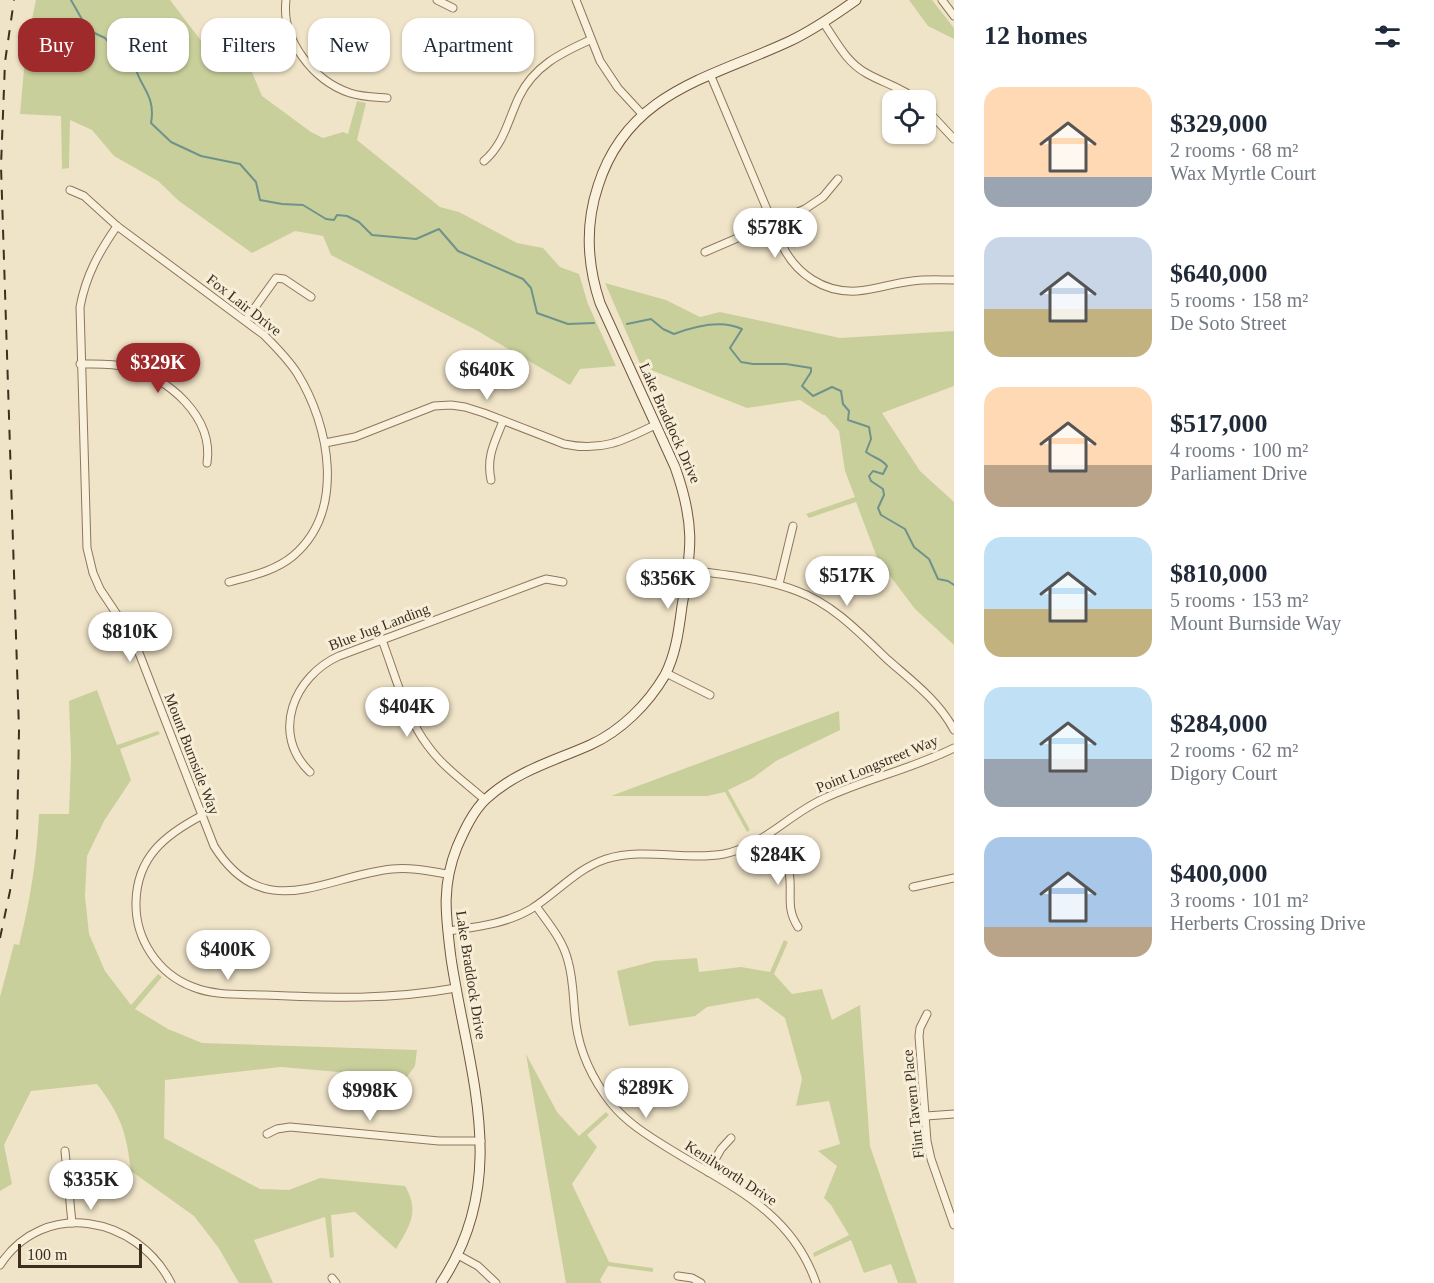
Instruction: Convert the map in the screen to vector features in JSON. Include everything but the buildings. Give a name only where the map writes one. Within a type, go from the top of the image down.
[{"type":"street","points":[[286,0],[285,15],[289,29],[298,48],[313,69],[327,81],[343,90],[364,96],[387,98]]},
{"type":"street","points":[[437,0],[453,8]]},
{"type":"street","points":[[576,0],[590,40],[608,74],[642,114]]},
{"type":"street","name":"Lake Braddock Drive","points":[[441,1283],[458,1256],[475,1206],[480,1175],[481,1141],[478,1106],[456,988],[445,912],[447,874],[461,838],[484,801],[528,770],[590,745],[617,729],[642,706],[666,673],[677,636],[688,570],[691,539],[688,505],[675,467],[600,303],[592,276],[589,250],[591,213],[600,179],[615,149],[642,114],[678,89],[789,41],[856,0]]},
{"type":"street","points":[[942,0],[954,16]]},
{"type":"street","points":[[823,22],[842,52],[860,70],[901,90]]},
{"type":"street","points":[[484,161],[500,143],[520,96],[533,76],[555,56],[590,40]]},
{"type":"street","points":[[710,74],[786,253],[807,276],[830,288],[855,291],[914,281],[954,280]]},
{"type":"street","points":[[936,120],[954,139]]},
{"type":"street","points":[[705,252],[816,203],[838,179]]},
{"type":"street","name":"Fox Lair Drive","points":[[70,190],[84,196],[117,226],[246,320],[277,348],[298,375],[314,408],[325,443],[327,476],[325,500],[320,519],[310,537],[296,553],[279,565],[229,582]]},
{"type":"street","name":"Mount Burnside Way","points":[[117,226],[94,261],[82,292],[79,320],[88,558],[100,589],[134,640],[213,846],[227,864],[247,881],[279,891],[304,890],[393,868],[447,874]]},
{"type":"street","points":[[246,320],[276,278],[285,279],[311,297]]},
{"type":"street","points":[[80,364],[128,367],[149,374],[167,385],[183,400],[198,420],[207,442],[209,452],[207,463]]},
{"type":"street","points":[[325,443],[356,437],[434,406],[465,407],[564,444],[588,448],[616,443],[655,425]]},
{"type":"street","points":[[491,480],[488,467],[490,455],[503,421]]},
{"type":"street","points":[[779,584],[793,526]]},
{"type":"street","points":[[688,570],[779,584],[814,598],[848,623],[935,703],[954,730]]},
{"type":"street","name":"Blue Jug Landing","points":[[310,772],[295,754],[291,740],[290,719],[296,697],[304,682],[320,666],[339,656],[540,581],[546,579],[562,582]]},
{"type":"street","points":[[382,640],[422,738],[437,757],[484,801]]},
{"type":"street","points":[[666,673],[710,695]]},
{"type":"street","name":"Point Longstreet Way","points":[[448,931],[508,919],[536,906],[583,870],[607,859],[630,854],[723,854],[754,844],[820,800],[954,748]]},
{"type":"street","points":[[201,816],[173,832],[157,847],[144,866],[137,890],[136,915],[143,939],[155,960],[175,978],[193,987],[212,992],[325,997],[390,997],[456,988]]},
{"type":"street","points":[[769,834],[787,865],[791,916],[798,927]]},
{"type":"street","points":[[913,887],[954,878]]},
{"type":"street","name":"Kenilworth Drive","points":[[536,906],[566,954],[570,968],[577,1034],[586,1063],[601,1089],[628,1121],[645,1134],[754,1200],[778,1220],[802,1250],[815,1283]]},
{"type":"street","name":"Flint Tavern Place","points":[[927,1014],[920,1028],[920,1036],[931,1159],[954,1225]]},
{"type":"street","points":[[926,1116],[954,1114]]},
{"type":"street","points":[[267,1134],[277,1129],[290,1127],[438,1141],[481,1141]]},
{"type":"street","points":[[708,1172],[731,1138]]},
{"type":"street","points":[[65,1151],[72,1223]]},
{"type":"street","points":[[0,1265],[13,1250],[26,1240],[52,1227],[72,1223],[107,1227],[130,1237],[156,1258],[171,1283]]},
{"type":"street","points":[[458,1256],[478,1266],[496,1283]]},
{"type":"street","points":[[678,1276],[692,1278],[701,1283]]},
{"type":"green space","points":[[36,0],[170,0],[184,18],[107,18],[107,72],[189,72],[189,25],[201,41],[201,72],[252,72],[262,96],[311,132],[323,138],[343,132],[348,134],[357,101],[366,103],[357,140],[440,207],[459,212],[517,243],[543,248],[560,267],[579,274],[588,304],[616,366],[580,369],[570,385],[476,330],[331,255],[323,236],[295,231],[252,253],[179,201],[158,181],[114,156],[92,130],[70,120],[69,168],[62,169],[61,116],[20,114],[24,72],[95,72],[95,18],[32,18]]},
{"type":"green space","points":[[909,0],[932,0],[954,28],[954,39],[928,26]]},
{"type":"green space","points":[[605,283],[666,300],[700,317],[720,312],[840,338],[954,331],[954,386],[882,413],[920,471],[954,502],[954,645],[915,609],[878,560],[856,502],[809,518],[806,514],[855,497],[845,471],[839,431],[825,415],[800,400],[747,408],[641,366]]},
{"type":"green space","points":[[97,690],[117,745],[158,731],[160,734],[120,749],[131,780],[104,821],[87,856],[85,896],[89,934],[105,971],[131,1005],[158,974],[162,977],[135,1009],[168,1029],[202,1043],[417,1050],[415,1066],[406,1078],[281,1067],[165,1080],[164,1138],[260,1189],[289,1190],[320,1178],[405,1186],[412,1203],[411,1218],[396,1249],[355,1212],[331,1215],[334,1257],[330,1258],[325,1217],[254,1240],[273,1283],[239,1283],[218,1247],[194,1216],[131,1171],[121,1124],[112,1105],[97,1084],[31,1091],[4,1145],[12,1184],[0,1191],[0,997],[14,944],[19,945],[26,913],[35,863],[39,814],[69,814],[71,758],[69,701]]},
{"type":"green space","points":[[839,711],[840,730],[776,761],[753,778],[728,790],[750,830],[747,832],[725,792],[707,796],[611,796]]},
{"type":"green space","points":[[784,940],[788,942],[774,974],[792,994],[822,989],[832,1020],[860,1005],[870,1146],[917,1283],[898,1283],[891,1264],[864,1273],[851,1240],[814,1257],[813,1253],[849,1235],[831,1205],[824,1198],[837,1166],[818,1151],[840,1144],[829,1101],[796,1106],[802,1079],[785,1018],[758,998],[707,1007],[695,1016],[629,1026],[617,971],[655,961],[697,958],[699,972],[741,967],[770,972]]},
{"type":"green space","points":[[526,1054],[557,1112],[579,1136],[606,1112],[609,1115],[587,1135],[597,1147],[572,1184],[609,1262],[653,1268],[653,1272],[608,1266],[600,1280],[602,1283],[566,1283]]},
{"type":"waterway","points":[[71,0],[88,30],[105,38],[113,48],[134,55],[138,74],[151,103],[151,123],[171,142],[201,156],[240,164],[256,182],[260,200],[303,205],[326,219],[334,220],[337,215],[347,216],[359,222],[372,235],[416,239],[439,229],[458,251],[523,279],[531,288],[537,313],[568,324],[594,323]]},
{"type":"waterway","points":[[627,324],[651,319],[663,329],[674,334],[708,325],[734,326],[742,329],[730,348],[741,362],[786,364],[811,368],[802,386],[813,396],[832,387],[841,391],[843,404],[849,411],[848,420],[869,427],[871,439],[866,452],[887,466],[883,474],[873,471],[869,476],[871,481],[883,489],[884,495],[878,508],[881,515],[905,529],[914,547],[929,559],[938,579],[954,585]]},
{"type":"railway","points":[[0,938],[10,891],[17,836],[19,730],[1,166],[5,62],[14,0]]}]
